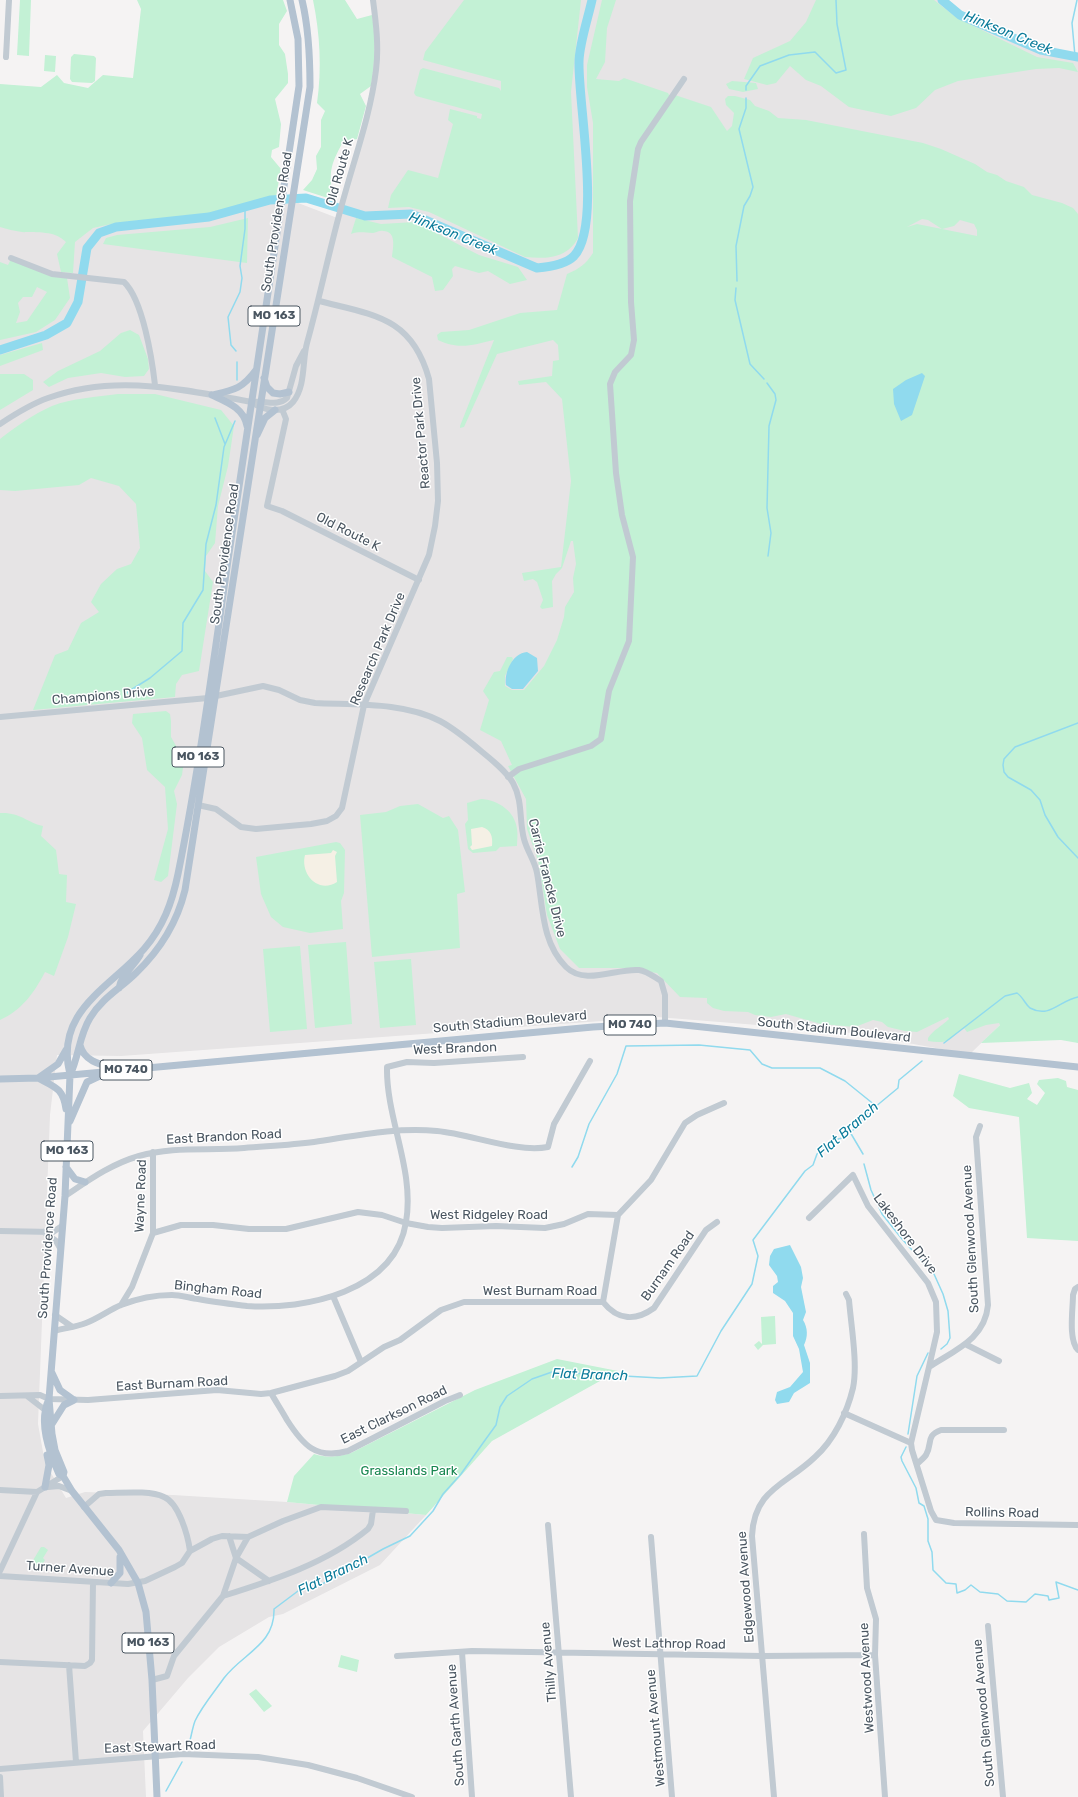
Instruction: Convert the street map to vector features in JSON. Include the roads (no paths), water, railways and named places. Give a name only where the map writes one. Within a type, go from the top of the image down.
[{"type":"main road","name":"South Providence Road","points":[[48,1427],[55,1315],[65,1196],[70,1075],[66,1060],[69,1042],[74,1023],[84,1005],[143,950],[161,926],[169,911],[178,876],[208,698],[299,86],[298,39],[290,0]]},
{"type":"main road","name":"South Providence Road","points":[[70,1075],[76,1062],[79,1043],[90,1017],[105,998],[136,973],[163,943],[174,924],[185,890],[298,168],[310,80],[307,19],[302,0]]},
{"type":"main road","points":[[212,395],[236,390],[242,386],[257,368]]},
{"type":"main road","points":[[264,378],[268,387],[273,393],[280,394],[289,392]]},
{"type":"main road","points":[[212,395],[230,404],[243,414],[248,432]]},
{"type":"main road","points":[[255,439],[261,430],[265,418],[279,409]]},
{"type":"main road","points":[[119,988],[121,980],[135,964],[143,950]]},
{"type":"main road","name":"South Stadium Boulevard","points":[[121,1070],[593,1027],[665,1023],[1078,1067]]},
{"type":"main road","points":[[68,1125],[64,1098],[61,1092],[57,1088],[38,1078],[58,1064],[69,1042]]},
{"type":"main road","points":[[79,1043],[82,1052],[90,1060],[121,1070]]},
{"type":"main road","points":[[68,1125],[87,1082],[101,1075],[121,1070]]},
{"type":"main road","name":"MO 740","points":[[0,1079],[38,1078],[121,1070]]},
{"type":"main road","points":[[66,1166],[76,1179],[85,1182]]},
{"type":"main road","points":[[45,1487],[49,1465],[42,1436],[62,1408],[74,1400],[60,1390],[51,1370]]},
{"type":"main road","name":"South Providence Road","points":[[49,1398],[45,1410],[48,1427],[64,1472],[63,1476],[84,1507],[119,1550],[138,1583],[146,1612],[152,1680],[157,1797]]},
{"type":"main road","points":[[111,1583],[120,1573],[121,1564],[119,1550]]},
{"type":"street","points":[[6,57],[9,0]]},
{"type":"street","name":"Old Route K","points":[[373,0],[377,30],[376,69],[372,95],[331,246],[319,301],[306,348],[305,366],[296,397],[293,402],[279,409],[286,419],[267,506],[282,511],[419,580]]},
{"type":"street","points":[[508,777],[519,769],[591,746],[601,739],[609,691],[627,650],[629,641],[633,556],[622,515],[616,473],[610,384],[615,372],[631,355],[634,340],[631,302],[630,201],[638,149],[641,142],[684,79]]},
{"type":"street","points":[[11,258],[46,272],[59,275],[124,282],[133,294],[144,326],[155,385]]},
{"type":"street","name":"Reactor Park Drive","points":[[319,301],[372,315],[390,322],[405,332],[416,346],[425,362],[430,386],[438,501],[429,555],[419,580]]},
{"type":"street","name":"Old Route K","points":[[289,392],[296,366],[306,348]]},
{"type":"street","points":[[0,424],[19,412],[48,398],[74,391],[117,384],[155,385],[252,402],[279,409]]},
{"type":"street","points":[[260,404],[279,403],[287,398],[289,392]]},
{"type":"street","name":"Research Park Drive","points":[[198,806],[216,809],[240,827],[256,829],[311,824],[327,821],[336,816],[342,808],[364,705],[419,580]]},
{"type":"street","name":"Carrie Francke Drive","points":[[216,696],[262,686],[279,690],[300,700],[315,703],[408,709],[439,720],[470,742],[496,764],[513,784],[519,800],[524,839],[537,872],[542,912],[548,936],[557,955],[567,968],[578,974],[593,976],[622,970],[641,970],[661,981],[664,995],[665,1023]]},
{"type":"street","name":"Champions Drive","points":[[0,717],[208,698]]},
{"type":"street","name":"West Brandon","points":[[387,1067],[407,1062],[434,1063],[523,1057]]},
{"type":"street","name":"East Brandon Road","points":[[65,1196],[85,1182],[118,1163],[153,1152],[170,1150],[244,1148],[314,1142],[367,1133],[395,1131],[437,1131],[516,1146],[548,1148],[554,1124],[590,1061]]},
{"type":"street","name":"Bingham Road","points":[[54,1332],[71,1326],[84,1324],[121,1305],[153,1297],[173,1295],[224,1303],[270,1306],[313,1301],[333,1296],[360,1285],[385,1265],[394,1253],[406,1223],[407,1194],[402,1153],[395,1131],[387,1067]]},
{"type":"street","points":[[603,1302],[618,1214],[651,1180],[685,1123],[697,1115],[724,1103]]},
{"type":"street","name":"South Glenwood Avenue","points":[[929,1367],[978,1334],[984,1325],[988,1310],[976,1137],[980,1126]]},
{"type":"street","name":"Wayne Road","points":[[121,1305],[132,1288],[152,1233],[153,1152]]},
{"type":"street","name":"Lakeshore Drive","points":[[809,1218],[853,1175],[868,1206],[928,1283],[936,1302],[937,1332],[929,1367]]},
{"type":"street","name":"West Ridgeley Road","points":[[152,1233],[181,1225],[213,1225],[249,1229],[286,1228],[358,1212],[382,1215],[406,1223],[428,1227],[496,1226],[545,1228],[564,1224],[588,1214],[618,1214]]},
{"type":"street","name":"Burnam Road","points":[[633,1318],[645,1314],[654,1308],[706,1230],[717,1222]]},
{"type":"street","points":[[0,1231],[53,1232],[62,1226]]},
{"type":"street","points":[[44,1232],[56,1241],[60,1248]]},
{"type":"street","points":[[1078,1287],[1075,1288],[1073,1295],[1072,1338],[1074,1346],[1078,1350]]},
{"type":"street","name":"Edgewood Avenue","points":[[774,1797],[752,1536],[755,1513],[764,1498],[815,1458],[828,1444],[844,1413],[853,1388],[855,1371],[849,1300],[846,1294]]},
{"type":"street","points":[[333,1296],[361,1362]]},
{"type":"street","name":"West Burnam Road","points":[[464,1302],[603,1302],[616,1314],[633,1318]]},
{"type":"street","name":"East Burnam Road","points":[[0,1396],[40,1395],[49,1398],[74,1400],[217,1390],[262,1394],[271,1393],[335,1376],[384,1347],[400,1340],[441,1310],[464,1302]]},
{"type":"street","points":[[55,1315],[71,1326]]},
{"type":"street","points":[[965,1344],[999,1361]]},
{"type":"street","points":[[929,1367],[911,1443],[916,1464],[926,1456],[930,1438],[935,1432],[941,1430],[1004,1430]]},
{"type":"street","name":"East Clarkson Road","points":[[271,1393],[298,1437],[305,1444],[321,1453],[331,1454],[348,1451],[445,1401],[460,1395]]},
{"type":"street","points":[[26,1396],[45,1410]]},
{"type":"street","points":[[844,1413],[911,1443]]},
{"type":"street","name":"Rollins Road","points":[[916,1464],[931,1511],[936,1520],[945,1523],[1078,1525]]},
{"type":"street","points":[[0,1570],[37,1492],[63,1476]]},
{"type":"street","points":[[45,1487],[59,1486],[72,1491]]},
{"type":"street","points":[[0,1490],[37,1492]]},
{"type":"street","points":[[84,1507],[99,1494],[106,1493],[150,1494],[165,1497],[172,1503],[187,1532],[190,1551]]},
{"type":"street","points":[[138,1583],[175,1567],[182,1562],[190,1551],[212,1539],[230,1536],[248,1537],[312,1509],[321,1507],[406,1511]]},
{"type":"street","points":[[223,1596],[269,1581],[314,1563],[364,1532],[371,1524],[373,1510]]},
{"type":"street","name":"Thilly Avenue","points":[[548,1525],[571,1797]]},
{"type":"street","name":"Westwood Avenue","points":[[864,1534],[867,1588],[876,1619],[875,1655],[885,1797]]},
{"type":"street","points":[[230,1536],[236,1558],[269,1581]]},
{"type":"street","points":[[152,1680],[166,1676],[174,1656],[223,1596],[236,1558],[248,1537]]},
{"type":"street","name":"Westmount Avenue","points":[[651,1538],[672,1797]]},
{"type":"street","name":"Turner Avenue","points":[[0,1576],[111,1583],[138,1583]]},
{"type":"street","points":[[0,1662],[85,1666],[90,1663],[92,1660],[93,1582]]},
{"type":"street","name":"South Glenwood Avenue","points":[[988,1626],[1003,1797]]},
{"type":"street","name":"West Lathrop Road","points":[[397,1656],[462,1652],[762,1656],[875,1655]]},
{"type":"street","name":"South Garth Avenue","points":[[462,1652],[472,1797]]},
{"type":"street","points":[[69,1665],[76,1762]]},
{"type":"street","name":"East Stewart Road","points":[[0,1769],[155,1756],[200,1754],[258,1757],[308,1765],[364,1780],[412,1797]]},
{"type":"street","points":[[0,1777],[1,1797]]},
{"type":"water","points":[[922,373],[925,376],[912,415],[901,421],[894,404],[893,389],[906,380]]},
{"type":"water","points":[[527,652],[537,658],[538,671],[523,689],[512,689],[506,685],[506,675],[510,664],[517,656]]},
{"type":"water","points":[[790,1245],[801,1267],[803,1278],[801,1287],[806,1312],[803,1320],[807,1332],[804,1345],[810,1363],[810,1383],[794,1393],[789,1402],[777,1404],[775,1400],[777,1392],[790,1387],[803,1372],[799,1349],[793,1336],[793,1313],[785,1301],[773,1293],[773,1286],[778,1282],[777,1276],[769,1265],[770,1256],[774,1249]]},
{"type":"waterway","name":"Hinkson Creek","points":[[0,350],[46,335],[67,323],[78,302],[87,248],[99,233],[116,227],[209,217],[270,200],[306,198],[365,216],[411,214],[537,268],[566,262],[574,256],[582,241],[586,219],[588,193],[587,164],[579,55],[592,0]]},
{"type":"waterway","points":[[746,90],[746,86],[760,66],[789,55],[815,52],[836,73],[846,70],[837,24],[836,0]]},
{"type":"waterway","name":"Hinkson Creek","points":[[942,0],[960,15],[1041,50],[1078,57]]},
{"type":"waterway","points":[[1075,56],[1072,23],[1077,0]]},
{"type":"waterway","points":[[737,281],[736,246],[744,206],[753,187],[739,129],[746,108],[746,98]]},
{"type":"waterway","points":[[236,351],[231,345],[228,317],[240,292],[242,278],[240,266],[245,229],[245,207]]},
{"type":"waterway","points":[[736,288],[735,300],[750,364],[764,379]]},
{"type":"waterway","points":[[237,362],[237,380]]},
{"type":"waterway","points":[[767,383],[775,394],[776,400],[769,426],[767,508],[771,533],[768,556]]},
{"type":"waterway","points":[[215,418],[225,444]]},
{"type":"waterway","points":[[126,693],[150,678],[182,651],[183,623],[203,590],[206,544],[216,505],[224,447],[235,421]]},
{"type":"waterway","name":"Flat Branch","points":[[1078,723],[1015,747],[1004,759],[1003,765],[1004,772],[1008,777],[1031,790],[1040,800],[1045,815],[1058,837],[1078,858]]},
{"type":"waterway","name":"Flat Branch","points":[[944,1043],[1005,996],[1017,993],[1030,1008],[1037,1011],[1055,1008],[1078,997]]},
{"type":"waterway","points":[[572,1167],[578,1157],[589,1124],[617,1074],[626,1046],[699,1045],[750,1050],[762,1064],[772,1068],[820,1068],[845,1081],[876,1106]]},
{"type":"waterway","name":"Flat Branch","points":[[188,1747],[195,1721],[201,1710],[232,1669],[264,1640],[273,1621],[274,1609],[298,1591],[324,1583],[383,1549],[410,1536],[433,1511],[443,1494],[461,1474],[496,1425],[500,1407],[507,1396],[532,1379],[552,1372],[660,1378],[697,1376],[721,1331],[752,1284],[758,1256],[753,1240],[805,1171],[813,1165],[817,1154],[831,1141],[842,1138],[860,1125],[863,1117],[898,1088],[899,1080],[922,1061]]},
{"type":"waterway","points":[[850,1132],[863,1154]]},
{"type":"waterway","points":[[864,1164],[871,1190],[882,1214],[902,1239],[934,1274],[943,1294],[948,1311],[950,1338],[947,1344],[941,1349]]},
{"type":"waterway","points":[[908,1434],[917,1376],[928,1353]]},
{"type":"waterway","points":[[906,1447],[901,1457],[916,1488],[919,1503],[924,1506],[928,1519],[928,1541],[932,1552],[933,1570],[946,1583],[956,1584],[957,1593],[965,1590],[971,1585],[980,1592],[998,1594],[1007,1601],[1026,1602],[1035,1594],[1048,1596],[1049,1600],[1059,1598],[1056,1582],[1078,1590]]},
{"type":"waterway","name":"Flat Branch","points":[[166,1791],[182,1762]]},
{"type":"park label","name":"Grasslands Park","points":[[409,1471]]}]
